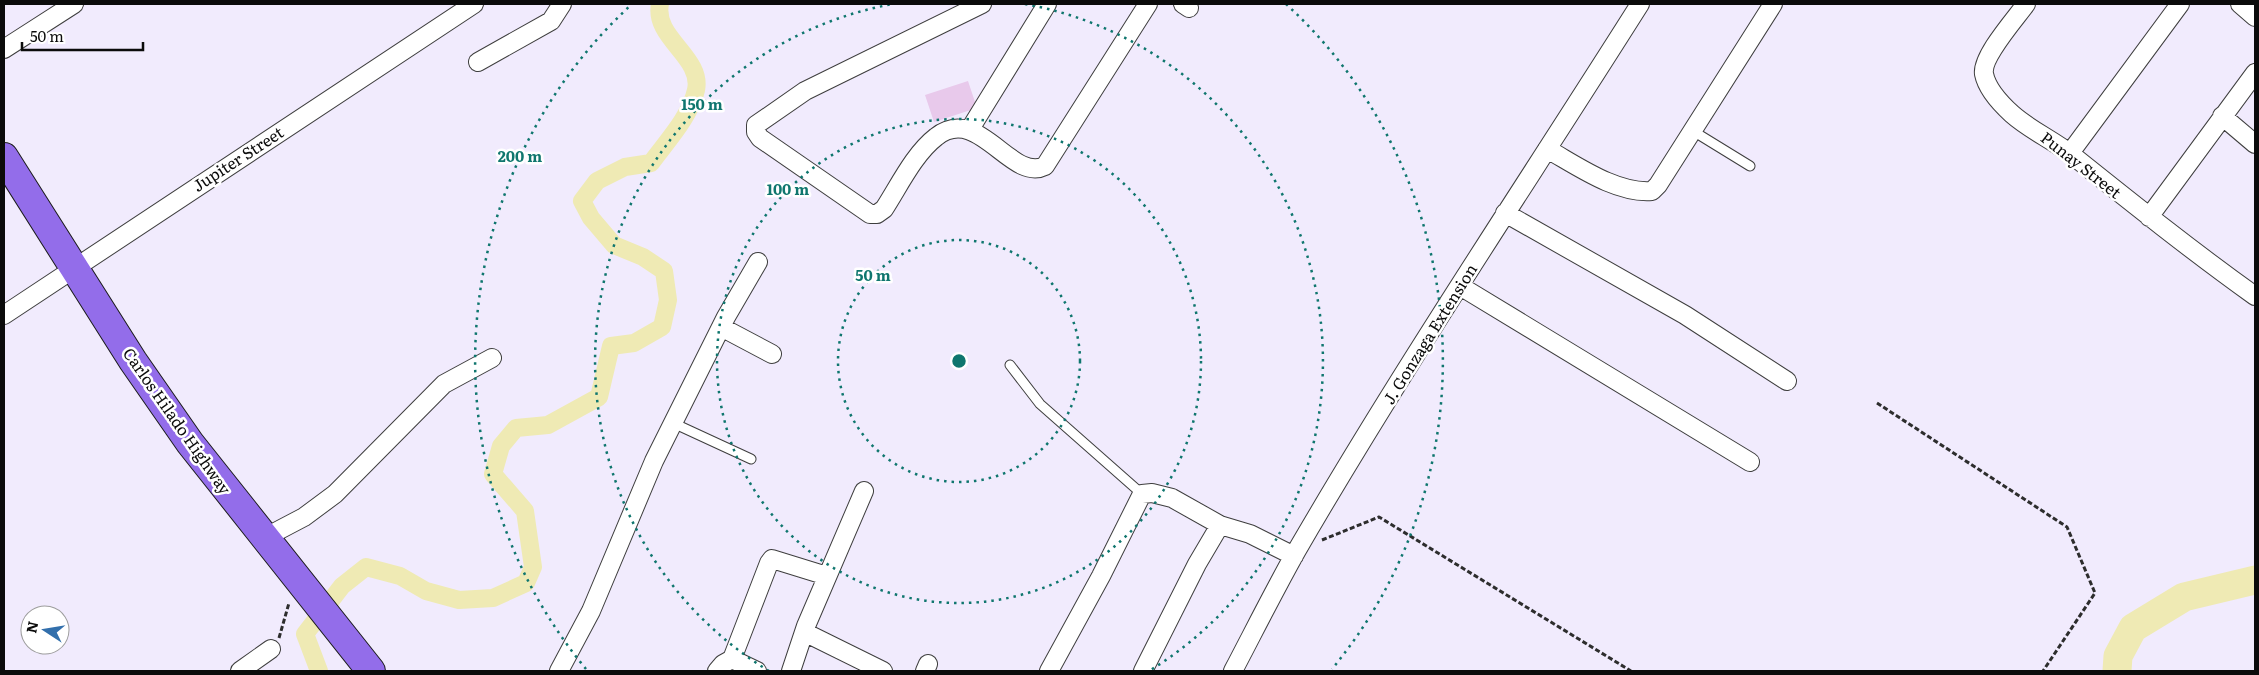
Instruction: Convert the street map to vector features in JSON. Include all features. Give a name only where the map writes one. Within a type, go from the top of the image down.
[{"type":"main road","name":"Carlos Hilado Highway","points":[[4,157],[133,361],[190,444],[369,668]]},
{"type":"street","points":[[4,49],[74,4]]},
{"type":"street","name":"Jupiter Street","points":[[4,315],[474,4]]},
{"type":"street","points":[[478,62],[550,21],[562,4]]},
{"type":"street","points":[[982,4],[805,91],[756,125],[756,132],[760,138],[870,214],[877,214],[884,209],[927,144],[946,130],[970,129],[1027,167],[1039,169],[1045,166],[1148,4]]},
{"type":"street","points":[[970,129],[1047,4]]},
{"type":"street","name":"J. Gonzaga Extension","points":[[1233,671],[1296,553],[1505,213],[1640,4]]},
{"type":"street","name":"Punay Street","points":[[2026,4],[1987,60],[1984,72],[1988,86],[2012,114],[2070,153],[2149,218],[2255,296]]},
{"type":"street","points":[[2070,153],[2180,4]]},
{"type":"street","points":[[2240,4],[2255,17]]},
{"type":"street","points":[[1547,149],[1574,167],[1590,174],[1633,190],[1652,191],[1658,185],[1693,131],[1768,6]]},
{"type":"street","points":[[2149,218],[2255,73]]},
{"type":"street","points":[[2222,116],[2255,144]]},
{"type":"street","points":[[1505,213],[1684,315],[1787,381]]},
{"type":"street","points":[[559,671],[591,611],[654,461],[721,327],[758,262]]},
{"type":"street","points":[[1460,286],[1750,462]]},
{"type":"street","points":[[721,327],[772,354]]},
{"type":"street","points":[[264,538],[304,517],[335,494],[444,384],[492,358]]},
{"type":"street","points":[[791,671],[804,632],[864,491]]},
{"type":"street","points":[[1049,671],[1101,576],[1142,494],[1152,493],[1172,498],[1220,525],[1250,534],[1296,553]]},
{"type":"street","points":[[1143,671],[1197,564],[1220,525]]},
{"type":"street","points":[[718,671],[723,664],[732,658],[772,559],[827,576]]},
{"type":"street","points":[[804,632],[883,671]]},
{"type":"street","points":[[240,671],[271,648]]},
{"type":"street","points":[[732,658],[757,671]]},
{"type":"lane","points":[[1693,131],[1750,166]]},
{"type":"lane","points":[[1010,365],[1040,404],[1142,494]]},
{"type":"lane","points":[[673,423],[751,459]]},
{"type":"path","points":[[1877,404],[2067,527],[2095,593],[2043,671]]},
{"type":"path","points":[[1296,553],[1379,517],[1631,671]]},
{"type":"path","points":[[271,648],[278,642],[289,604],[304,587]]},
{"type":"shaded area","points":[[968,81],[977,108],[934,122],[925,95]]},
{"type":"waterway","points":[[319,671],[305,634],[342,586],[366,567],[400,576],[426,591],[459,600],[493,598],[526,583],[533,567],[525,511],[493,474],[501,446],[516,428],[548,425],[599,397],[611,346],[634,343],[662,327],[668,300],[664,271],[643,257],[614,245],[591,218],[582,201],[597,181],[625,167],[651,163],[677,128],[693,100],[696,90],[696,78],[686,57],[664,27],[660,16],[660,4]]},
{"type":"waterway","points":[[2117,671],[2118,656],[2133,628],[2184,597],[2255,580]]}]
